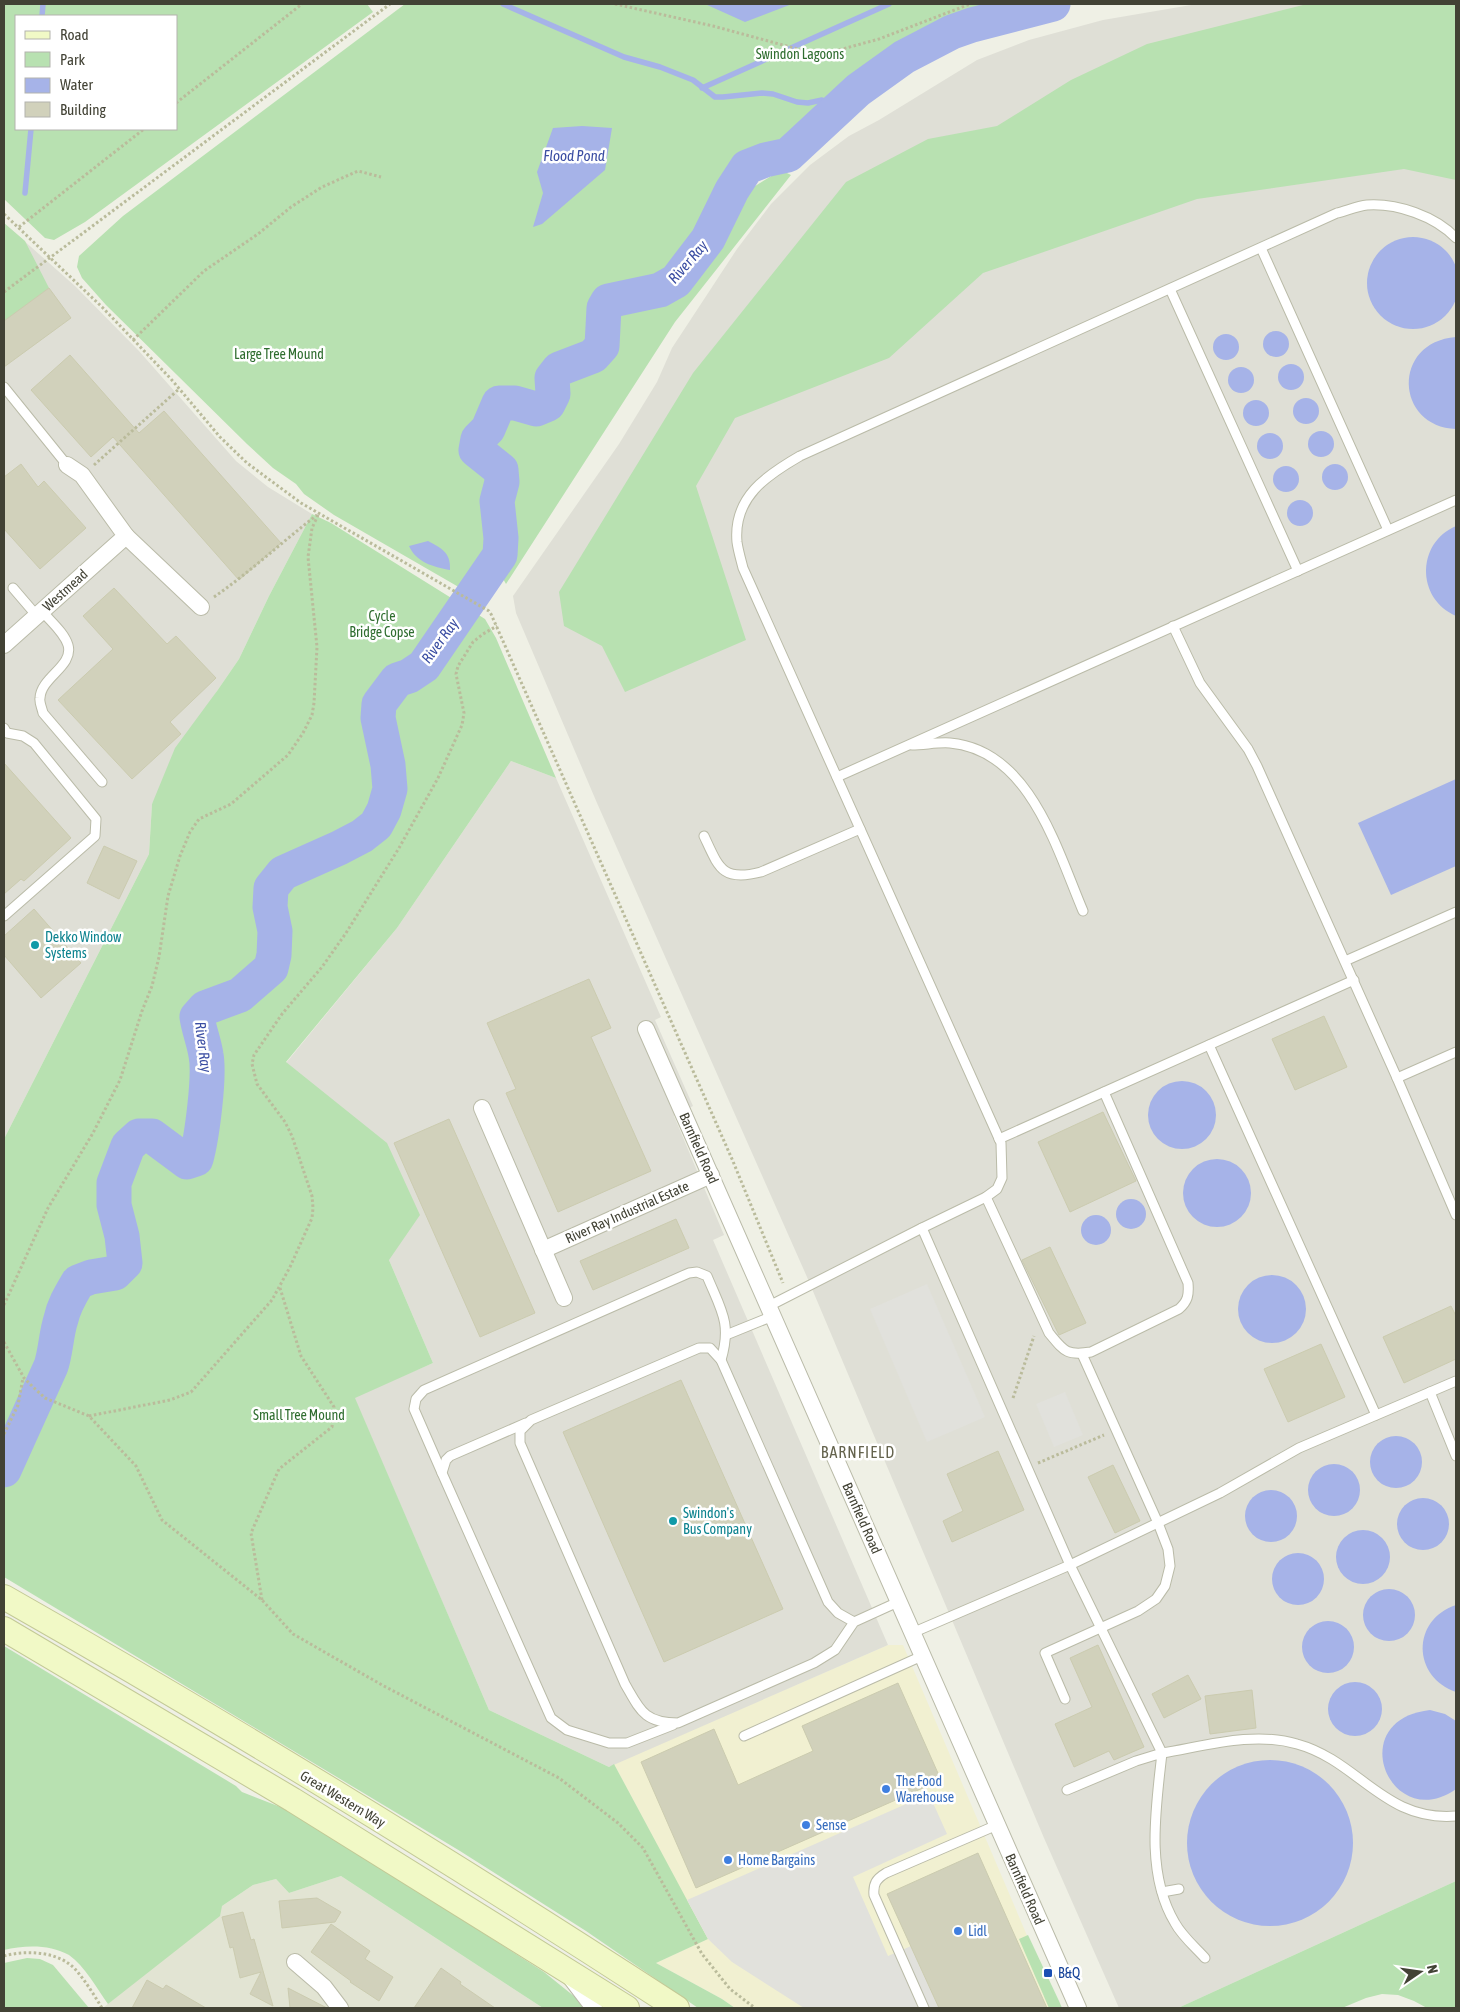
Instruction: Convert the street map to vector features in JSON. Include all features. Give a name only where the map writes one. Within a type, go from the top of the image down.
[{"type":"main road","name":"Great Western Way","points":[[4,1597],[208,1716],[562,1934],[678,2008]]},
{"type":"main road","name":"Great Western Way","points":[[4,1629],[294,1800],[627,2008]]},
{"type":"street","points":[[67,466],[82,475],[126,536],[201,607]]},
{"type":"street","name":"Westmead","points":[[4,645],[126,536]]},
{"type":"street","name":"Barnfield Road","points":[[646,1028],[1078,2008]]},
{"type":"street","points":[[482,1108],[564,1298]]},
{"type":"street","name":"River Ray Industrial Estate","points":[[543,1250],[710,1175]]},
{"type":"street","points":[[295,1962],[324,1987],[340,2008]]},
{"type":"street","points":[[564,1969],[594,2008]]},
{"type":"lane","points":[[726,1335],[922,1228],[986,1197],[997,1189],[1002,1178],[1003,1161],[999,1138],[743,568],[737,541],[739,520],[745,500],[756,486],[772,472],[800,456],[1337,213],[1366,205],[1396,208],[1425,216],[1456,238]]},
{"type":"lane","points":[[1261,248],[1388,530]]},
{"type":"lane","points":[[1170,289],[1298,571]]},
{"type":"lane","points":[[4,387],[67,466]]},
{"type":"lane","points":[[837,777],[1456,500]]},
{"type":"lane","points":[[13,588],[65,638],[68,647],[66,660],[42,687],[39,699],[43,713],[102,782]]},
{"type":"lane","points":[[1173,626],[1200,683],[1248,749],[1354,980],[1456,1215]]},
{"type":"lane","points":[[4,728],[7,733],[23,736],[34,743],[96,819],[95,836],[4,916]]},
{"type":"lane","points":[[907,746],[950,744],[978,750],[1006,768],[1027,790],[1043,817],[1083,911]]},
{"type":"lane","points":[[704,836],[717,864],[730,874],[744,876],[761,872],[860,829]]},
{"type":"lane","points":[[1345,961],[1456,912]]},
{"type":"lane","points":[[999,1138],[1354,980]]},
{"type":"lane","points":[[1209,1045],[1376,1415]]},
{"type":"lane","points":[[1397,1078],[1456,1052]]},
{"type":"lane","points":[[986,1197],[1049,1333],[1062,1349],[1075,1355],[1091,1352],[1179,1309],[1187,1302],[1189,1294],[1188,1283],[1104,1092]]},
{"type":"lane","points":[[922,1228],[1070,1565],[1162,1753],[1156,1816],[1158,1874],[1162,1892],[1175,1924],[1205,1958]]},
{"type":"lane","points":[[721,1360],[726,1346],[724,1316],[708,1276],[697,1272],[688,1273],[424,1390],[416,1400],[414,1409],[551,1718],[567,1730],[609,1743],[627,1743],[678,1723],[814,1663],[836,1650],[854,1622],[898,1602]]},
{"type":"lane","points":[[442,1474],[446,1460],[450,1456],[699,1348],[710,1348],[721,1360],[828,1602],[838,1613],[854,1622]]},
{"type":"lane","points":[[1065,1699],[1044,1654],[1138,1611],[1156,1599],[1165,1586],[1170,1566],[1168,1549],[1158,1522],[1082,1354]]},
{"type":"lane","points":[[912,1633],[1070,1565],[1220,1493],[1299,1448],[1456,1381]]},
{"type":"lane","points":[[1430,1392],[1456,1456]]},
{"type":"lane","points":[[531,1420],[520,1431],[520,1443],[625,1684],[645,1716],[662,1723],[678,1723]]},
{"type":"lane","points":[[744,1736],[922,1656]]},
{"type":"lane","points":[[1066,1790],[1136,1761],[1162,1753],[1251,1740],[1274,1739],[1298,1744],[1318,1752],[1396,1805],[1419,1814],[1440,1817],[1456,1816]]},
{"type":"lane","points":[[924,2008],[874,1895],[874,1883],[886,1873],[997,1825]]},
{"type":"lane","points":[[1162,1892],[1179,1889]]},
{"type":"path","points":[[178,101],[302,4]]},
{"type":"path","points":[[4,292],[384,6],[390,4]]},
{"type":"path","points":[[615,4],[629,5],[805,51],[835,51],[879,39],[970,4]]},
{"type":"path","points":[[19,227],[143,130]]},
{"type":"path","points":[[133,340],[204,271],[258,234],[291,207],[322,187],[358,171],[381,177]]},
{"type":"path","points":[[4,214],[133,340],[179,389],[220,437],[247,463],[301,503],[344,526],[488,611]]},
{"type":"path","points":[[82,475],[179,389]]},
{"type":"path","points":[[201,607],[239,580],[281,542],[319,513]]},
{"type":"path","points":[[4,1305],[48,1208],[93,1133],[120,1080],[152,986],[159,957],[168,896],[180,856],[190,832],[199,819],[231,804],[288,755],[303,733],[312,715],[317,647],[308,557],[312,528],[319,513]]},
{"type":"path","points":[[89,1416],[170,1400],[191,1392],[272,1300],[280,1287],[312,1218],[312,1196],[292,1136],[285,1122],[264,1097],[257,1084],[252,1064],[254,1055],[282,1014],[322,967],[346,933],[399,848],[438,778],[462,725],[464,714],[456,674],[458,666],[473,642],[497,626]]},
{"type":"path","points":[[262,1600],[251,1533],[279,1469],[332,1427],[334,1407],[301,1356],[280,1287]]},
{"type":"path","points":[[1006,1418],[1041,1316]]},
{"type":"path","points":[[4,1342],[24,1378],[33,1387],[46,1398],[89,1416],[136,1466],[162,1520],[262,1600],[293,1634],[382,1685],[559,1778],[618,1823],[644,1848],[702,1954],[730,1989],[755,2008]]},
{"type":"path","points":[[4,1434],[18,1405],[24,1378]]},
{"type":"path","points":[[1028,1468],[1116,1430]]},
{"type":"path","points":[[4,1956],[29,1953],[47,1954],[65,1961],[75,1969],[102,2008]]},
{"type":"shaded area","points":[[1197,4],[1456,4],[1456,1881],[1178,2008],[1119,2008],[1044,1838],[807,1277],[597,803],[516,613],[513,596],[619,444],[657,382],[672,348],[737,249],[771,204],[810,165],[849,136],[879,120],[977,60],[1029,40],[1103,20]]},
{"type":"shaded area","points":[[4,223],[75,286],[139,351],[236,461],[268,487],[312,514],[269,596],[239,659],[217,691],[152,804],[149,854],[4,1139]]},
{"type":"shaded area","points":[[511,761],[556,778],[661,1017],[655,1020],[693,1106],[674,1116],[724,1235],[713,1240],[888,1645],[609,1767],[489,1710],[354,1397],[433,1363],[389,1260],[286,1063],[397,928]]},
{"type":"shaded area","points":[[927,1284],[985,1417],[927,1442],[870,1309]]},
{"type":"shaded area","points":[[1065,1392],[1083,1435],[1054,1447],[1036,1404]]},
{"type":"shaded area","points":[[888,1645],[903,1645],[1058,2008],[735,2008],[656,1963],[707,1939],[614,1764]]},
{"type":"shaded area","points":[[929,1794],[947,1834],[853,1877],[888,1956],[911,1946],[939,2008],[804,2008],[732,1962],[708,1939],[687,1900]]},
{"type":"shaded area","points":[[341,1876],[543,2008],[103,2008],[222,1906],[253,1885],[276,1879],[289,1893]]},
{"type":"green space","points":[[4,4],[367,4],[373,12],[85,222],[54,240],[45,238],[4,199]]},
{"type":"green space","points":[[405,4],[998,4],[964,18],[871,65],[836,90],[826,109],[786,150],[754,160],[742,166],[728,188],[699,245],[678,272],[666,281],[653,287],[608,296],[597,305],[594,322],[598,343],[583,354],[556,367],[550,374],[547,382],[548,393],[543,398],[531,402],[510,399],[495,400],[485,424],[473,436],[473,446],[477,458],[489,466],[497,476],[492,494],[495,547],[490,561],[469,593],[334,515],[304,494],[296,484],[273,468],[247,444],[106,305],[82,278],[77,267],[79,256],[123,216]]},
{"type":"green space","points":[[1307,4],[1456,4],[1456,180],[1404,169],[1197,199],[983,273],[889,358],[735,418],[696,486],[746,640],[625,692],[602,646],[564,626],[559,592],[693,373],[846,182],[928,139],[997,126],[1071,80],[1147,44]]},
{"type":"green space","points":[[781,170],[791,175],[675,322],[506,584],[502,577],[508,491],[505,469],[490,445],[492,436],[506,419],[548,417],[557,404],[565,384],[585,374],[611,352],[615,328],[611,313],[613,305],[661,295],[682,284],[731,225],[752,188]]},
{"type":"green space","points":[[4,223],[25,241],[49,288],[4,322]]},
{"type":"green space","points":[[312,514],[331,523],[485,619],[496,638],[556,778],[511,761],[397,928],[286,1062],[387,1143],[420,1215],[389,1260],[433,1363],[355,1398],[489,1710],[609,1767],[614,1764],[708,1939],[656,1963],[735,2008],[698,2008],[586,1931],[460,1851],[4,1577],[4,1139],[149,854],[152,804],[175,748],[239,659],[269,596]]},
{"type":"green space","points":[[4,1646],[236,1786],[242,1792],[296,1813],[544,1972],[575,1997],[583,2008],[543,2008],[341,1876],[289,1893],[276,1879],[253,1885],[222,1906],[220,1916],[108,2004],[85,1971],[75,1960],[62,1951],[37,1946],[4,1950]]},
{"type":"green space","points":[[1456,1881],[1456,2008],[1427,2008],[1398,1995],[1382,1994],[1366,1998],[1342,2008],[1178,2008]]},
{"type":"green space","points":[[1028,1935],[1062,2008],[1049,2008],[1019,1939]]},
{"type":"green space","points":[[27,1958],[40,1959],[53,1965],[89,2008],[4,2008],[4,1963]]},
{"type":"water","points":[[705,4],[792,4],[745,22]]},
{"type":"water","name":"Flood Pond","points":[[582,126],[612,128],[605,170],[542,224],[533,227],[543,193],[537,172],[553,128]]},
{"type":"water","points":[[1413,237],[1431,241],[1445,251],[1455,265],[1459,283],[1455,301],[1445,315],[1431,325],[1413,329],[1395,325],[1381,315],[1371,301],[1367,283],[1371,265],[1381,251],[1395,241]]},
{"type":"water","points":[[1276,331],[1285,335],[1289,344],[1285,353],[1276,357],[1267,353],[1263,344],[1267,335]]},
{"type":"water","points":[[1226,334],[1235,338],[1239,347],[1235,356],[1226,360],[1217,356],[1213,347],[1217,338]]},
{"type":"water","points":[[1456,337],[1456,429],[1436,425],[1421,414],[1412,400],[1409,384],[1411,368],[1420,353],[1435,342]]},
{"type":"water","points":[[1291,364],[1300,368],[1304,377],[1300,386],[1291,390],[1282,386],[1278,377],[1282,368]]},
{"type":"water","points":[[1241,367],[1250,371],[1254,380],[1250,389],[1241,393],[1232,389],[1228,380],[1232,371]]},
{"type":"water","points":[[1306,398],[1315,402],[1319,411],[1315,420],[1306,424],[1297,420],[1293,411],[1297,402]]},
{"type":"water","points":[[1256,400],[1265,404],[1269,413],[1265,422],[1256,426],[1247,422],[1243,413],[1247,404]]},
{"type":"water","points":[[1321,431],[1330,435],[1334,444],[1330,453],[1321,457],[1312,453],[1308,444],[1312,435]]},
{"type":"water","points":[[1270,433],[1279,437],[1283,446],[1279,455],[1270,459],[1261,455],[1257,446],[1261,437]]},
{"type":"water","points":[[1335,464],[1344,468],[1348,477],[1344,486],[1335,490],[1326,486],[1322,477],[1326,468]]},
{"type":"water","points":[[1286,466],[1295,470],[1299,479],[1295,488],[1286,492],[1277,488],[1273,479],[1277,470]]},
{"type":"water","points":[[1300,500],[1309,504],[1313,513],[1309,522],[1300,526],[1291,522],[1287,513],[1291,504]]},
{"type":"water","points":[[1456,526],[1456,616],[1443,608],[1434,597],[1428,585],[1426,571],[1428,557],[1434,545],[1443,534]]},
{"type":"water","points":[[428,541],[444,551],[449,559],[450,570],[426,563],[412,552],[409,546]]},
{"type":"water","points":[[1456,779],[1456,866],[1391,895],[1358,823]]},
{"type":"water","points":[[1182,1081],[1195,1084],[1206,1091],[1213,1102],[1216,1115],[1213,1128],[1206,1139],[1195,1146],[1182,1149],[1169,1146],[1158,1139],[1151,1128],[1148,1115],[1151,1102],[1158,1091],[1169,1084]]},
{"type":"water","points":[[1217,1159],[1230,1162],[1241,1169],[1248,1180],[1251,1193],[1248,1206],[1241,1217],[1230,1224],[1217,1227],[1204,1224],[1193,1217],[1186,1206],[1183,1193],[1186,1180],[1193,1169],[1204,1162]]},
{"type":"water","points":[[1131,1199],[1142,1203],[1146,1214],[1142,1225],[1131,1229],[1120,1225],[1116,1214],[1120,1203]]},
{"type":"water","points":[[1096,1215],[1107,1219],[1111,1230],[1107,1241],[1096,1245],[1085,1241],[1081,1230],[1085,1219]]},
{"type":"water","points":[[1272,1275],[1285,1278],[1296,1285],[1303,1296],[1306,1309],[1303,1322],[1296,1333],[1285,1340],[1272,1343],[1259,1340],[1248,1333],[1241,1322],[1238,1309],[1241,1296],[1248,1285],[1259,1278]]},
{"type":"water","points":[[1391,1436],[1401,1436],[1415,1443],[1422,1457],[1422,1467],[1415,1481],[1401,1488],[1391,1488],[1381,1484],[1374,1477],[1370,1467],[1370,1457],[1374,1447],[1381,1440]]},
{"type":"water","points":[[1329,1464],[1339,1464],[1353,1471],[1360,1485],[1360,1495],[1353,1509],[1339,1516],[1329,1516],[1319,1512],[1312,1505],[1308,1495],[1308,1485],[1312,1475],[1319,1468]]},
{"type":"water","points":[[1266,1490],[1276,1490],[1290,1497],[1297,1511],[1297,1521],[1290,1535],[1276,1542],[1266,1542],[1256,1538],[1249,1531],[1245,1521],[1245,1511],[1249,1501],[1256,1494]]},
{"type":"water","points":[[1418,1498],[1428,1498],[1442,1505],[1449,1519],[1449,1529],[1442,1543],[1428,1550],[1418,1550],[1408,1546],[1401,1539],[1397,1529],[1397,1519],[1401,1509],[1408,1502]]},
{"type":"water","points":[[1363,1530],[1382,1538],[1390,1557],[1382,1576],[1363,1584],[1344,1576],[1336,1557],[1344,1538]]},
{"type":"water","points":[[1293,1553],[1303,1553],[1317,1560],[1324,1574],[1324,1584],[1317,1598],[1303,1605],[1293,1605],[1283,1601],[1276,1594],[1272,1584],[1272,1574],[1276,1564],[1283,1557]]},
{"type":"water","points":[[1384,1589],[1394,1589],[1408,1596],[1415,1610],[1415,1620],[1408,1634],[1394,1641],[1384,1641],[1374,1637],[1367,1630],[1363,1620],[1363,1610],[1367,1600],[1374,1593]]},
{"type":"water","points":[[1456,1605],[1456,1692],[1442,1685],[1431,1674],[1425,1662],[1423,1648],[1425,1635],[1431,1623],[1441,1612]]},
{"type":"water","points":[[1323,1621],[1333,1621],[1347,1628],[1354,1642],[1354,1652],[1347,1666],[1333,1673],[1323,1673],[1313,1669],[1306,1662],[1302,1652],[1302,1642],[1306,1632],[1313,1625]]},
{"type":"water","points":[[1355,1682],[1374,1690],[1382,1709],[1374,1728],[1355,1736],[1336,1728],[1328,1709],[1336,1690]]},
{"type":"water","points":[[1430,1710],[1445,1714],[1456,1721],[1456,1789],[1433,1799],[1412,1797],[1396,1787],[1386,1770],[1382,1752],[1388,1733],[1403,1718]]},
{"type":"water","points":[[1278,1760],[1302,1766],[1329,1784],[1347,1811],[1352,1827],[1352,1859],[1347,1875],[1329,1902],[1316,1912],[1294,1923],[1262,1926],[1238,1920],[1217,1907],[1206,1896],[1190,1867],[1187,1835],[1193,1811],[1206,1790],[1217,1779],[1246,1763]]},
{"type":"building","points":[[49,288],[71,318],[4,367],[4,321]]},
{"type":"building","points":[[70,355],[139,433],[164,411],[281,543],[239,580],[113,437],[91,457],[31,390]]},
{"type":"building","points":[[21,464],[38,487],[44,481],[86,528],[40,569],[4,529],[4,477]]},
{"type":"building","points":[[114,588],[167,644],[176,636],[216,678],[170,722],[181,734],[132,779],[58,700],[113,649],[83,616]]},
{"type":"building","points":[[4,763],[71,838],[24,881],[21,879],[4,894]]},
{"type":"building","points":[[104,846],[137,861],[119,899],[87,883]]},
{"type":"building","name":"Dekko Window Systems","points":[[34,909],[81,963],[41,998],[4,955],[4,936]]},
{"type":"building","points":[[589,979],[611,1028],[591,1037],[651,1171],[558,1212],[506,1093],[516,1089],[487,1023]]},
{"type":"building","points":[[1324,1016],[1347,1067],[1295,1090],[1272,1039]]},
{"type":"building","points":[[1103,1112],[1136,1181],[1070,1212],[1038,1142]]},
{"type":"building","points":[[449,1119],[535,1313],[480,1337],[394,1143]]},
{"type":"building","points":[[676,1219],[689,1248],[593,1290],[580,1261]]},
{"type":"building","points":[[1050,1247],[1086,1323],[1059,1335],[1022,1260]]},
{"type":"building","points":[[1451,1306],[1456,1316],[1456,1359],[1404,1383],[1383,1337]]},
{"type":"building","points":[[1321,1344],[1345,1397],[1288,1422],[1264,1369]]},
{"type":"building","name":"Swindon's Bus Company","points":[[681,1380],[783,1609],[664,1662],[563,1432]]},
{"type":"building","points":[[998,1451],[1024,1510],[952,1542],[943,1521],[963,1511],[947,1474]]},
{"type":"building","points":[[1113,1465],[1140,1521],[1115,1533],[1088,1477]]},
{"type":"building","points":[[1098,1645],[1144,1747],[1114,1760],[1109,1751],[1074,1767],[1055,1724],[1092,1707],[1070,1658]]},
{"type":"building","points":[[1188,1675],[1201,1699],[1164,1718],[1152,1694]]},
{"type":"building","points":[[898,1683],[941,1780],[696,1888],[641,1762],[714,1729],[738,1785],[813,1751],[802,1726]]},
{"type":"building","points":[[1252,1690],[1256,1728],[1210,1734],[1205,1696]]},
{"type":"building","name":"Lidl","points":[[978,1853],[1047,2008],[939,2008],[887,1894]]},
{"type":"building","points":[[317,1898],[341,1912],[335,1922],[282,1928],[279,1901]]},
{"type":"building","points":[[243,1912],[251,1940],[254,1939],[273,2006],[250,1994],[261,1972],[240,1978],[233,1947],[230,1948],[222,1917]]},
{"type":"building","points":[[331,1924],[370,1951],[365,1959],[393,1977],[379,2001],[350,1982],[311,1952]]},
{"type":"building","points":[[441,1968],[461,1982],[460,1984],[495,2008],[414,2008]]},
{"type":"building","points":[[147,1980],[163,1989],[166,1985],[206,2008],[132,2008]]},
{"type":"building","points":[[288,1988],[327,2008],[290,2008]]},
{"type":"waterway","points":[[42,15],[43,4]]},
{"type":"waterway","points":[[503,4],[624,57],[660,67],[693,80],[715,97],[762,93],[773,94],[797,102],[808,103],[822,100],[838,109]]},
{"type":"waterway","points":[[702,88],[889,4]]},
{"type":"waterway","name":"River Ray","points":[[4,1470],[51,1366],[62,1314],[75,1286],[78,1282],[91,1277],[115,1273],[125,1263],[122,1236],[114,1205],[114,1183],[128,1146],[139,1136],[152,1136],[187,1162],[196,1159],[203,1122],[207,1077],[206,1055],[197,1017],[205,1008],[240,995],[271,968],[274,955],[275,931],[270,907],[271,888],[283,873],[362,836],[376,825],[384,810],[390,789],[388,765],[378,718],[379,704],[397,680],[409,676],[424,666],[500,555],[501,538],[497,501],[502,482],[501,470],[476,450],[478,439],[488,429],[499,403],[515,403],[536,409],[548,404],[553,394],[552,378],[559,369],[593,356],[602,346],[604,308],[608,301],[660,290],[676,281],[708,239],[732,190],[747,167],[765,160],[788,155],[858,90],[904,57],[952,32],[1053,4]]},
{"type":"waterway","points":[[25,193],[31,130]]},
{"type":"place","name":"Dekko Window Systems","points":[[35,945]]},
{"type":"place","name":"Swindon's Bus Company","points":[[673,1521]]},
{"type":"place","name":"The Food Warehouse","points":[[886,1789]]},
{"type":"place","name":"Sense","points":[[806,1825]]},
{"type":"place","name":"Home Bargains","points":[[728,1860]]},
{"type":"place","name":"Lidl","points":[[958,1931]]},
{"type":"place","name":"B&Q","points":[[1048,1973]]},
{"type":"district","name":"BARNFIELD","points":[[858,1452]]},
{"type":"park label","name":"Swindon Lagoons","points":[[800,54]]},
{"type":"park label","name":"Large Tree Mound","points":[[279,354]]},
{"type":"park label","name":"Cycle Bridge Copse","points":[[382,624]]},
{"type":"park label","name":"Small Tree Mound","points":[[299,1415]]}]
